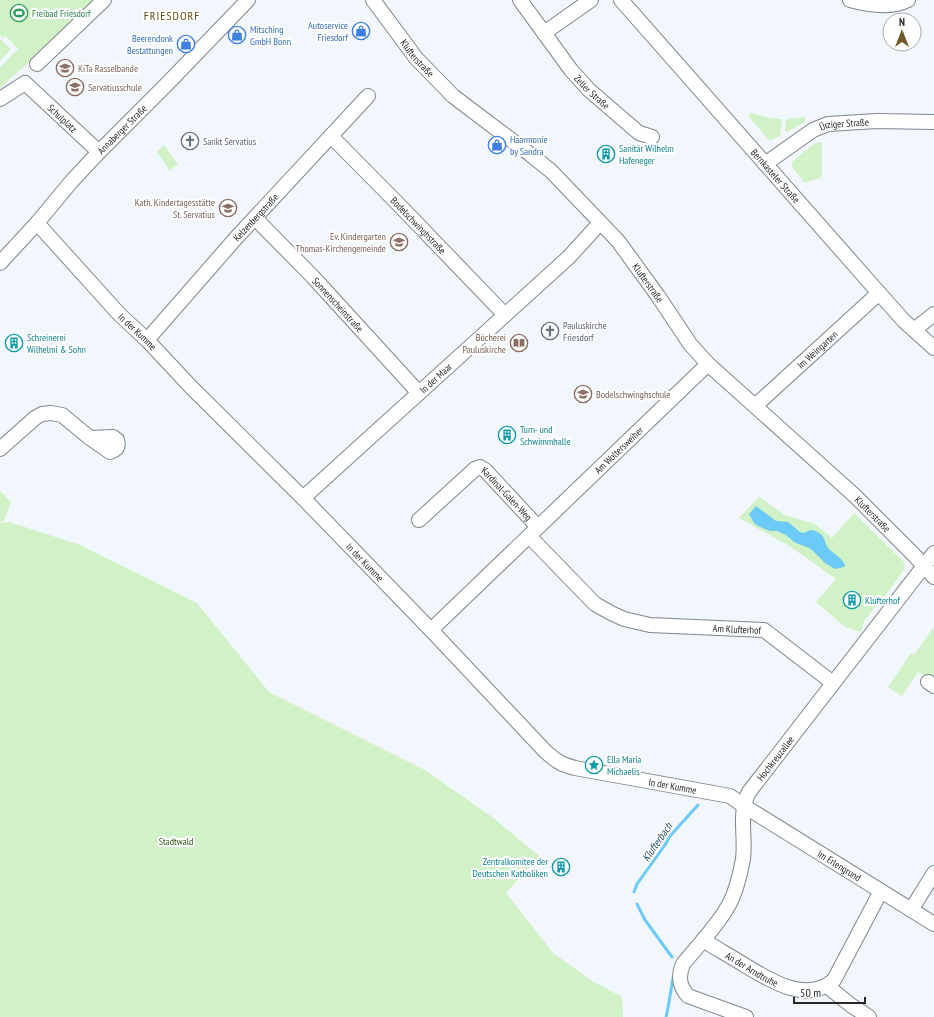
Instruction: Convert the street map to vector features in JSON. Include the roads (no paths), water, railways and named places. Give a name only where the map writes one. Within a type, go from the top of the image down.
[{"type":"street","points":[[36,64],[104,0]]},
{"type":"street","name":"Annaberger Straße","points":[[0,263],[37,223],[70,182],[248,0]]},
{"type":"street","name":"Zeller Straße","points":[[520,0],[571,70],[589,90],[639,133],[652,137]]},
{"type":"street","points":[[544,33],[591,0]]},
{"type":"street","name":"Bernkasteler Straße","points":[[620,0],[879,293],[914,330],[934,348]]},
{"type":"street","points":[[850,0],[870,4],[887,5],[900,4],[908,0]]},
{"type":"street","name":"Klufterstraße","points":[[377,5],[416,58],[453,96],[551,172],[618,241],[658,296],[690,344],[708,364],[854,495],[934,577]]},
{"type":"street","name":"Schulplatz","points":[[0,98],[26,83],[99,152]]},
{"type":"street","name":"Kelzenbergstraße","points":[[147,340],[255,218],[368,96]]},
{"type":"street","name":"Ürziger Straße","points":[[765,164],[813,130],[828,124],[877,121],[934,122]]},
{"type":"street","name":"Bodelschwinghstraße","points":[[331,136],[505,315]]},
{"type":"street","name":"Sonnenscheinstraße","points":[[255,218],[312,277],[419,393]]},
{"type":"street","name":"In der Kumme","points":[[37,223],[119,314],[147,340],[303,498],[431,630],[545,751],[562,764],[628,778],[730,796],[744,806]]},
{"type":"street","name":"In der Maar","points":[[303,498],[570,257],[600,223]]},
{"type":"street","name":"Im Weingarten","points":[[755,406],[879,293]]},
{"type":"street","points":[[914,330],[934,314]]},
{"type":"street","name":"Am Woltersweiher","points":[[431,630],[708,364]]},
{"type":"street","points":[[0,449],[35,418],[42,414],[48,413],[62,415],[90,438]]},
{"type":"street","name":"Kardinal-Galen-Weg","points":[[419,520],[474,469],[480,467],[485,470],[534,532]]},
{"type":"street","name":"Am Klufterhof","points":[[534,532],[595,604],[611,614],[650,626],[764,630],[833,683]]},
{"type":"street","name":"Hochkreuzallee","points":[[746,1017],[688,996],[683,990],[680,982],[682,968],[727,908],[740,875],[743,852],[744,806],[746,798],[749,792],[934,553]]},
{"type":"street","name":"Im Erlengrund","points":[[744,806],[934,924]]},
{"type":"street","points":[[911,910],[934,873]]},
{"type":"street","points":[[869,1017],[852,1006],[827,986],[834,980],[881,891]]},
{"type":"street","name":"An der Arndtruhe","points":[[703,940],[774,983],[784,987],[812,990],[827,986]]},
{"type":"water","points":[[756,506],[776,521],[788,522],[800,532],[804,533],[810,530],[818,532],[823,536],[829,549],[844,563],[844,567],[835,569],[825,563],[811,549],[794,542],[786,535],[758,526],[754,523],[749,514]]},
{"type":"waterway","name":"Klufterbach","points":[[634,892],[637,884],[670,836],[698,805]]},
{"type":"waterway","name":"Klufterbach","points":[[637,904],[645,920],[672,957]]},
{"type":"waterway","name":"Klufterbach","points":[[666,1017],[673,978]]},
{"type":"place","name":"Freibad Friesdorf","points":[[19,13]]},
{"type":"place","name":"Autoservice Friesdorf","points":[[361,31]]},
{"type":"place","name":"Mitsching GmbH Bonn","points":[[237,35]]},
{"type":"place","name":"Beerendonk Bestattungen","points":[[186,44]]},
{"type":"place","name":"KiTa Rasselbande","points":[[65,68]]},
{"type":"place","name":"Servatiusschule","points":[[75,87]]},
{"type":"place","name":"Sankt Servatius","points":[[190,141]]},
{"type":"place","name":"Haarmonie by Sandra","points":[[497,145]]},
{"type":"place","name":"Sanitär Wilhelm Hafeneger","points":[[606,154]]},
{"type":"place","name":"Kath. Kindertagesstätte St. Servatius","points":[[228,208]]},
{"type":"place","name":"Ev. Kindergarten Thomas-Kirchengemeinde","points":[[399,242]]},
{"type":"place","name":"Pauluskirche Friesdorf","points":[[550,331]]},
{"type":"place","name":"Schreinerei Wilhelmi & Sohn","points":[[14,343]]},
{"type":"place","name":"Bücherei Pauluskirche","points":[[519,343]]},
{"type":"place","name":"Bodelschwinghschule","points":[[583,394]]},
{"type":"place","name":"Turn- und Schwimmhalle","points":[[507,435]]},
{"type":"place","name":"Klufterhof","points":[[852,600]]},
{"type":"place","name":"Ella Maria Michaelis","points":[[594,765]]},
{"type":"place","name":"Zentralkomitee der Deutschen Katholiken","points":[[561,867]]},
{"type":"district","name":"FRIESDORF","points":[[172,15]]},
{"type":"park label","name":"Stadtwald","points":[[176,841]]}]
